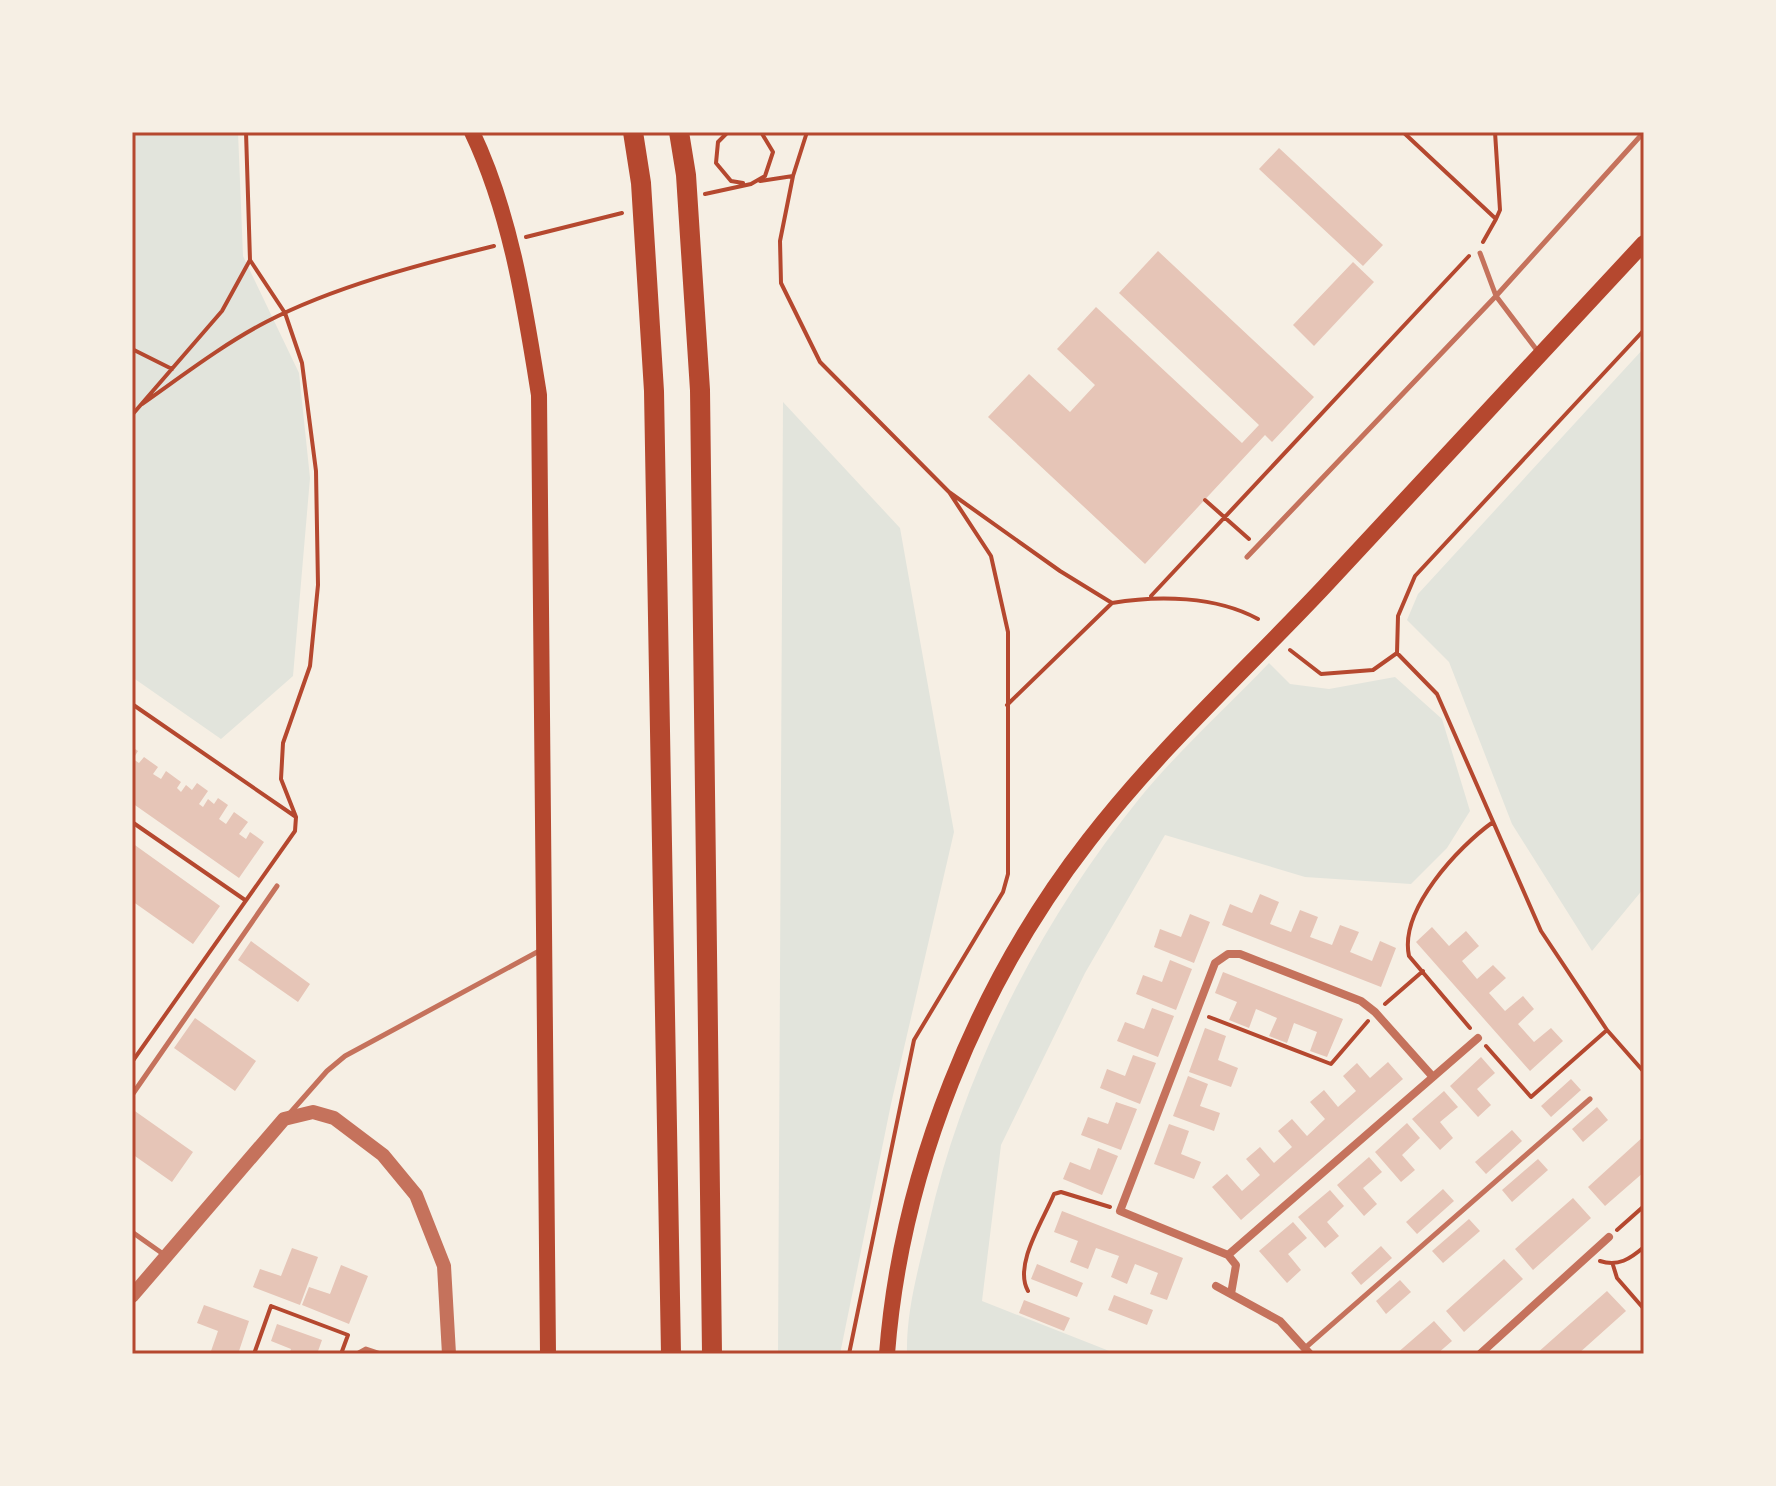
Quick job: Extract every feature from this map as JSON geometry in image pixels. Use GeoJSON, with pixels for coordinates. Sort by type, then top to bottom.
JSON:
{"type":"FeatureCollection","features":[{"type":"Feature","properties":{"kind":"highway"},"geometry":{"type":"LineString","coordinates":[[633,132],[641,183],[654,391],[671,1354]]}},
{"type":"Feature","properties":{"kind":"highway"},"geometry":{"type":"LineString","coordinates":[[679,132],[686,175],[700,390],[712,1354]]}},
{"type":"Feature","properties":{"kind":"main road"},"geometry":{"type":"LineString","coordinates":[[472,132],[503,217],[525,300],[539,395],[548,1354]]}},
{"type":"Feature","properties":{"kind":"main road"},"geometry":{"type":"LineString","coordinates":[[887,1354],[901,1253],[941,1114],[981,1018],[1049,897],[1088,841],[1167,747],[1321,590],[1644,243]]}},
{"type":"Feature","properties":{"kind":"street"},"geometry":{"type":"LineString","coordinates":[[1231,1294],[1236,1265],[1228,1255],[1120,1211],[1215,963],[1234,953],[1361,1001],[1375,1012],[1433,1077]]}},
{"type":"Feature","properties":{"kind":"street"},"geometry":{"type":"LineString","coordinates":[[1228,1255],[1478,1038]]}},
{"type":"Feature","properties":{"kind":"street"},"geometry":{"type":"LineString","coordinates":[[132,1296],[284,1119],[313,1112],[334,1118],[383,1155],[416,1195],[444,1266],[449,1354]]}},
{"type":"Feature","properties":{"kind":"street"},"geometry":{"type":"LineString","coordinates":[[1480,1354],[1609,1237]]}},
{"type":"Feature","properties":{"kind":"street"},"geometry":{"type":"LineString","coordinates":[[1216,1286],[1280,1321],[1307,1351]]}},
{"type":"Feature","properties":{"kind":"lane"},"geometry":{"type":"LineString","coordinates":[[1247,557],[1496,296],[1644,132]]}},
{"type":"Feature","properties":{"kind":"lane"},"geometry":{"type":"LineString","coordinates":[[1480,253],[1496,296],[1540,354]]}},
{"type":"Feature","properties":{"kind":"lane"},"geometry":{"type":"LineString","coordinates":[[132,1095],[277,886]]}},
{"type":"Feature","properties":{"kind":"lane"},"geometry":{"type":"LineString","coordinates":[[284,1119],[327,1071],[345,1056],[543,949]]}},
{"type":"Feature","properties":{"kind":"lane"},"geometry":{"type":"LineString","coordinates":[[1307,1351],[1590,1099]]}},
{"type":"Feature","properties":{"kind":"lane"},"geometry":{"type":"LineString","coordinates":[[132,1232],[167,1256]]}},
{"type":"Feature","properties":{"kind":"lane"},"geometry":{"type":"LineString","coordinates":[[357,1354],[366,1349],[381,1354]]}},
{"type":"Feature","properties":{"kind":"path"},"geometry":{"type":"LineString","coordinates":[[132,415],[222,311],[250,260],[246,132]]}},
{"type":"Feature","properties":{"kind":"path"},"geometry":{"type":"LineString","coordinates":[[728,132],[715,152],[720,172],[731,181],[793,176]]}},
{"type":"Feature","properties":{"kind":"path"},"geometry":{"type":"LineString","coordinates":[[695,196],[751,184],[765,176],[773,152],[761,132]]}},
{"type":"Feature","properties":{"kind":"path"},"geometry":{"type":"LineString","coordinates":[[1403,132],[1496,219]]}},
{"type":"Feature","properties":{"kind":"path"},"geometry":{"type":"LineString","coordinates":[[1151,596],[1477,248],[1500,210],[1495,132]]}},
{"type":"Feature","properties":{"kind":"path"},"geometry":{"type":"LineString","coordinates":[[806,133],[793,176],[780,241],[781,283],[820,362],[949,492],[1060,571],[1112,603]]}},
{"type":"Feature","properties":{"kind":"path"},"geometry":{"type":"LineString","coordinates":[[520,239],[624,213]]}},
{"type":"Feature","properties":{"kind":"path"},"geometry":{"type":"LineString","coordinates":[[142,404],[229,345],[285,313],[369,283],[505,243]]}},
{"type":"Feature","properties":{"kind":"path"},"geometry":{"type":"LineString","coordinates":[[132,1062],[295,831],[296,817],[281,779],[283,743],[310,666],[318,585],[316,471],[302,363],[285,313],[250,260]]}},
{"type":"Feature","properties":{"kind":"path"},"geometry":{"type":"LineString","coordinates":[[1644,330],[1415,576],[1398,616],[1397,653],[1437,694],[1541,931],[1607,1030],[1644,1072]]}},
{"type":"Feature","properties":{"kind":"path"},"geometry":{"type":"LineString","coordinates":[[132,349],[172,369]]}},
{"type":"Feature","properties":{"kind":"path"},"geometry":{"type":"LineString","coordinates":[[849,1354],[914,1040],[1003,892],[1008,874],[1008,632],[991,556],[949,492]]}},
{"type":"Feature","properties":{"kind":"path"},"geometry":{"type":"LineString","coordinates":[[1205,500],[1257,546]]}},
{"type":"Feature","properties":{"kind":"path"},"geometry":{"type":"LineString","coordinates":[[1006,706],[1112,603],[1151,596],[1239,609],[1258,619]]}},
{"type":"Feature","properties":{"kind":"path"},"geometry":{"type":"LineString","coordinates":[[1290,650],[1321,674],[1373,670],[1397,653]]}},
{"type":"Feature","properties":{"kind":"path"},"geometry":{"type":"LineString","coordinates":[[132,704],[296,817]]}},
{"type":"Feature","properties":{"kind":"path"},"geometry":{"type":"LineString","coordinates":[[132,822],[245,900]]}},
{"type":"Feature","properties":{"kind":"path"},"geometry":{"type":"LineString","coordinates":[[1493,822],[1456,856],[1422,899],[1408,930],[1406,944],[1409,956],[1531,1097],[1607,1030]]}},
{"type":"Feature","properties":{"kind":"path"},"geometry":{"type":"LineString","coordinates":[[1196,1012],[1331,1064],[1375,1012],[1423,971]]}},
{"type":"Feature","properties":{"kind":"path"},"geometry":{"type":"LineString","coordinates":[[1028,1291],[1023,1281],[1026,1263],[1054,1194],[1061,1192],[1120,1211]]}},
{"type":"Feature","properties":{"kind":"path"},"geometry":{"type":"LineString","coordinates":[[1609,1237],[1644,1206]]}},
{"type":"Feature","properties":{"kind":"path"},"geometry":{"type":"LineString","coordinates":[[1613,1265],[1632,1257],[1644,1247]]}},
{"type":"Feature","properties":{"kind":"path"},"geometry":{"type":"LineString","coordinates":[[1590,1254],[1613,1265],[1617,1278],[1644,1309]]}},
{"type":"Feature","properties":{"kind":"path"},"geometry":{"type":"LineString","coordinates":[[254,1354],[271,1306],[348,1335],[341,1354]]}},
{"type":"Feature","properties":{"kind":"shaded area"},"geometry":{"type":"Polygon","coordinates":[[[132,132],[238,132],[243,256],[299,373],[310,478],[293,676],[221,739],[132,677],[132,132]]]}},
{"type":"Feature","properties":{"kind":"shaded area"},"geometry":{"type":"Polygon","coordinates":[[[1644,348],[1644,888],[1592,951],[1512,824],[1449,662],[1407,620],[1418,594],[1644,348]]]}},
{"type":"Feature","properties":{"kind":"shaded area"},"geometry":{"type":"Polygon","coordinates":[[[783,402],[900,528],[954,832],[891,1104],[840,1354],[778,1354],[783,402]]]}},
{"type":"Feature","properties":{"kind":"shaded area"},"geometry":{"type":"Polygon","coordinates":[[[1269,663],[1290,684],[1329,689],[1395,677],[1442,719],[1470,811],[1447,848],[1411,884],[1305,877],[1165,835],[1085,973],[1001,1145],[982,1301],[1117,1354],[907,1354],[914,1288],[944,1166],[985,1054],[1010,1000],[1069,896],[1139,799],[1269,663]]]}},
{"type":"Feature","properties":{"kind":"building"},"geometry":{"type":"Polygon","coordinates":[[[1279,148],[1383,245],[1363,266],[1259,169],[1279,148]]]}},
{"type":"Feature","properties":{"kind":"building"},"geometry":{"type":"Polygon","coordinates":[[[1158,251],[1314,397],[1272,442],[1265,435],[1145,564],[988,417],[1029,374],[1070,412],[1095,385],[1057,349],[1096,307],[1242,443],[1259,425],[1119,293],[1158,251]]]}},
{"type":"Feature","properties":{"kind":"building"},"geometry":{"type":"Polygon","coordinates":[[[1353,262],[1374,282],[1314,346],[1293,325],[1353,262]]]}},
{"type":"Feature","properties":{"kind":"building"},"geometry":{"type":"Polygon","coordinates":[[[132,747],[138,751],[133,759],[139,763],[144,757],[158,767],[153,774],[161,779],[166,771],[181,782],[177,788],[181,792],[186,785],[192,790],[197,783],[208,791],[199,804],[203,807],[208,799],[214,804],[218,798],[228,805],[219,819],[226,824],[234,812],[248,822],[239,834],[246,839],[250,832],[264,842],[239,878],[132,803],[132,747]]]}},
{"type":"Feature","properties":{"kind":"building"},"geometry":{"type":"Polygon","coordinates":[[[132,843],[220,906],[193,944],[132,901],[132,843]]]}},
{"type":"Feature","properties":{"kind":"building"},"geometry":{"type":"Polygon","coordinates":[[[1260,894],[1279,902],[1270,924],[1291,932],[1300,910],[1318,917],[1310,937],[1332,945],[1340,925],[1359,932],[1350,952],[1372,961],[1380,941],[1396,948],[1381,987],[1222,925],[1230,904],[1252,913],[1260,894]]]}},
{"type":"Feature","properties":{"kind":"building"},"geometry":{"type":"Polygon","coordinates":[[[1190,914],[1210,922],[1194,963],[1154,947],[1160,929],[1181,937],[1190,914]]]}},
{"type":"Feature","properties":{"kind":"building"},"geometry":{"type":"Polygon","coordinates":[[[1432,927],[1449,946],[1466,931],[1479,946],[1462,961],[1477,979],[1493,965],[1506,978],[1489,993],[1505,1011],[1523,996],[1534,1009],[1518,1024],[1534,1042],[1551,1028],[1563,1041],[1530,1071],[1416,942],[1432,927]]]}},
{"type":"Feature","properties":{"kind":"building"},"geometry":{"type":"Polygon","coordinates":[[[251,941],[310,984],[298,1002],[238,960],[251,941]]]}},
{"type":"Feature","properties":{"kind":"building"},"geometry":{"type":"Polygon","coordinates":[[[1170,960],[1192,969],[1176,1010],[1136,994],[1143,975],[1162,982],[1170,960]]]}},
{"type":"Feature","properties":{"kind":"building"},"geometry":{"type":"Polygon","coordinates":[[[1223,972],[1343,1019],[1327,1057],[1310,1051],[1317,1032],[1294,1023],[1287,1043],[1269,1036],[1277,1018],[1256,1009],[1249,1028],[1229,1020],[1237,1002],[1215,993],[1223,972]]]}},
{"type":"Feature","properties":{"kind":"building"},"geometry":{"type":"Polygon","coordinates":[[[1152,1008],[1174,1016],[1158,1057],[1117,1041],[1125,1022],[1144,1029],[1152,1008]]]}},
{"type":"Feature","properties":{"kind":"building"},"geometry":{"type":"Polygon","coordinates":[[[195,1018],[256,1061],[235,1091],[174,1048],[195,1018]]]}},
{"type":"Feature","properties":{"kind":"building"},"geometry":{"type":"Polygon","coordinates":[[[1205,1028],[1226,1036],[1218,1060],[1238,1068],[1231,1087],[1189,1072],[1205,1028]]]}},
{"type":"Feature","properties":{"kind":"building"},"geometry":{"type":"Polygon","coordinates":[[[1133,1055],[1156,1063],[1140,1104],[1100,1088],[1107,1069],[1125,1076],[1133,1055]]]}},
{"type":"Feature","properties":{"kind":"building"},"geometry":{"type":"Polygon","coordinates":[[[1481,1057],[1495,1073],[1477,1089],[1491,1105],[1478,1117],[1450,1086],[1481,1057]]]}},
{"type":"Feature","properties":{"kind":"building"},"geometry":{"type":"Polygon","coordinates":[[[1388,1062],[1403,1079],[1241,1220],[1212,1187],[1227,1174],[1242,1191],[1260,1175],[1246,1159],[1260,1147],[1274,1163],[1292,1147],[1278,1131],[1292,1119],[1307,1136],[1325,1119],[1310,1102],[1324,1090],[1338,1107],[1356,1091],[1343,1076],[1357,1063],[1370,1078],[1388,1062]]]}},
{"type":"Feature","properties":{"kind":"building"},"geometry":{"type":"Polygon","coordinates":[[[1188,1076],[1208,1084],[1200,1106],[1220,1113],[1214,1131],[1173,1116],[1188,1076]]]}},
{"type":"Feature","properties":{"kind":"building"},"geometry":{"type":"Polygon","coordinates":[[[1571,1079],[1581,1090],[1551,1117],[1541,1106],[1571,1079]]]}},
{"type":"Feature","properties":{"kind":"building"},"geometry":{"type":"Polygon","coordinates":[[[1444,1091],[1458,1107],[1440,1122],[1453,1138],[1440,1150],[1412,1119],[1444,1091]]]}},
{"type":"Feature","properties":{"kind":"building"},"geometry":{"type":"Polygon","coordinates":[[[1116,1102],[1137,1109],[1121,1150],[1081,1135],[1088,1117],[1108,1124],[1116,1102]]]}},
{"type":"Feature","properties":{"kind":"building"},"geometry":{"type":"Polygon","coordinates":[[[1597,1107],[1608,1120],[1583,1142],[1572,1129],[1597,1107]]]}},
{"type":"Feature","properties":{"kind":"building"},"geometry":{"type":"Polygon","coordinates":[[[132,1109],[193,1152],[172,1182],[132,1154],[132,1109]]]}},
{"type":"Feature","properties":{"kind":"building"},"geometry":{"type":"Polygon","coordinates":[[[1407,1123],[1420,1138],[1402,1155],[1415,1170],[1401,1182],[1375,1152],[1407,1123]]]}},
{"type":"Feature","properties":{"kind":"building"},"geometry":{"type":"Polygon","coordinates":[[[1169,1124],[1189,1131],[1181,1154],[1201,1162],[1194,1179],[1154,1164],[1169,1124]]]}},
{"type":"Feature","properties":{"kind":"building"},"geometry":{"type":"Polygon","coordinates":[[[1512,1130],[1522,1141],[1486,1174],[1475,1162],[1512,1130]]]}},
{"type":"Feature","properties":{"kind":"building"},"geometry":{"type":"Polygon","coordinates":[[[1644,1136],[1644,1172],[1605,1206],[1588,1187],[1644,1136]]]}},
{"type":"Feature","properties":{"kind":"building"},"geometry":{"type":"Polygon","coordinates":[[[1098,1148],[1118,1156],[1102,1195],[1063,1179],[1070,1162],[1090,1170],[1098,1148]]]}},
{"type":"Feature","properties":{"kind":"building"},"geometry":{"type":"Polygon","coordinates":[[[1369,1157],[1382,1172],[1363,1188],[1377,1204],[1364,1216],[1337,1185],[1369,1157]]]}},
{"type":"Feature","properties":{"kind":"building"},"geometry":{"type":"Polygon","coordinates":[[[1538,1159],[1548,1170],[1512,1202],[1502,1190],[1538,1159]]]}},
{"type":"Feature","properties":{"kind":"building"},"geometry":{"type":"Polygon","coordinates":[[[1443,1189],[1454,1201],[1417,1234],[1406,1222],[1443,1189]]]}},
{"type":"Feature","properties":{"kind":"building"},"geometry":{"type":"Polygon","coordinates":[[[1330,1190],[1344,1206],[1327,1222],[1339,1236],[1325,1248],[1298,1217],[1330,1190]]]}},
{"type":"Feature","properties":{"kind":"building"},"geometry":{"type":"Polygon","coordinates":[[[1573,1198],[1591,1218],[1533,1270],[1515,1249],[1573,1198]]]}},
{"type":"Feature","properties":{"kind":"building"},"geometry":{"type":"Polygon","coordinates":[[[1062,1211],[1183,1258],[1167,1300],[1150,1294],[1158,1273],[1135,1264],[1127,1284],[1111,1277],[1119,1256],[1096,1248],[1088,1269],[1070,1262],[1078,1241],[1054,1232],[1062,1211]]]}},
{"type":"Feature","properties":{"kind":"building"},"geometry":{"type":"Polygon","coordinates":[[[1469,1219],[1480,1231],[1443,1263],[1432,1251],[1469,1219]]]}},
{"type":"Feature","properties":{"kind":"building"},"geometry":{"type":"Polygon","coordinates":[[[1293,1222],[1307,1238],[1288,1254],[1301,1270],[1287,1283],[1259,1251],[1293,1222]]]}},
{"type":"Feature","properties":{"kind":"building"},"geometry":{"type":"Polygon","coordinates":[[[1381,1246],[1392,1258],[1361,1285],[1351,1273],[1381,1246]]]}},
{"type":"Feature","properties":{"kind":"building"},"geometry":{"type":"Polygon","coordinates":[[[292,1248],[318,1257],[300,1305],[253,1287],[260,1269],[281,1276],[292,1248]]]}},
{"type":"Feature","properties":{"kind":"building"},"geometry":{"type":"Polygon","coordinates":[[[1504,1259],[1523,1279],[1464,1332],[1446,1311],[1504,1259]]]}},
{"type":"Feature","properties":{"kind":"building"},"geometry":{"type":"Polygon","coordinates":[[[1037,1264],[1083,1283],[1077,1297],[1031,1279],[1037,1264]]]}},
{"type":"Feature","properties":{"kind":"building"},"geometry":{"type":"Polygon","coordinates":[[[341,1265],[368,1276],[349,1324],[302,1305],[309,1287],[330,1294],[341,1265]]]}},
{"type":"Feature","properties":{"kind":"building"},"geometry":{"type":"Polygon","coordinates":[[[1400,1280],[1411,1292],[1386,1314],[1376,1301],[1400,1280]]]}},
{"type":"Feature","properties":{"kind":"building"},"geometry":{"type":"Polygon","coordinates":[[[1607,1291],[1626,1311],[1578,1354],[1536,1354],[1607,1291]]]}},
{"type":"Feature","properties":{"kind":"building"},"geometry":{"type":"Polygon","coordinates":[[[1114,1295],[1153,1310],[1147,1325],[1108,1310],[1114,1295]]]}},
{"type":"Feature","properties":{"kind":"building"},"geometry":{"type":"Polygon","coordinates":[[[1024,1300],[1070,1318],[1064,1331],[1019,1313],[1024,1300]]]}},
{"type":"Feature","properties":{"kind":"building"},"geometry":{"type":"Polygon","coordinates":[[[204,1305],[249,1321],[238,1354],[210,1354],[218,1331],[197,1323],[204,1305]]]}},
{"type":"Feature","properties":{"kind":"building"},"geometry":{"type":"Polygon","coordinates":[[[1434,1321],[1452,1341],[1437,1354],[1396,1354],[1434,1321]]]}},
{"type":"Feature","properties":{"kind":"building"},"geometry":{"type":"Polygon","coordinates":[[[277,1324],[322,1340],[317,1354],[289,1354],[291,1349],[271,1341],[277,1324]]]}}]}
